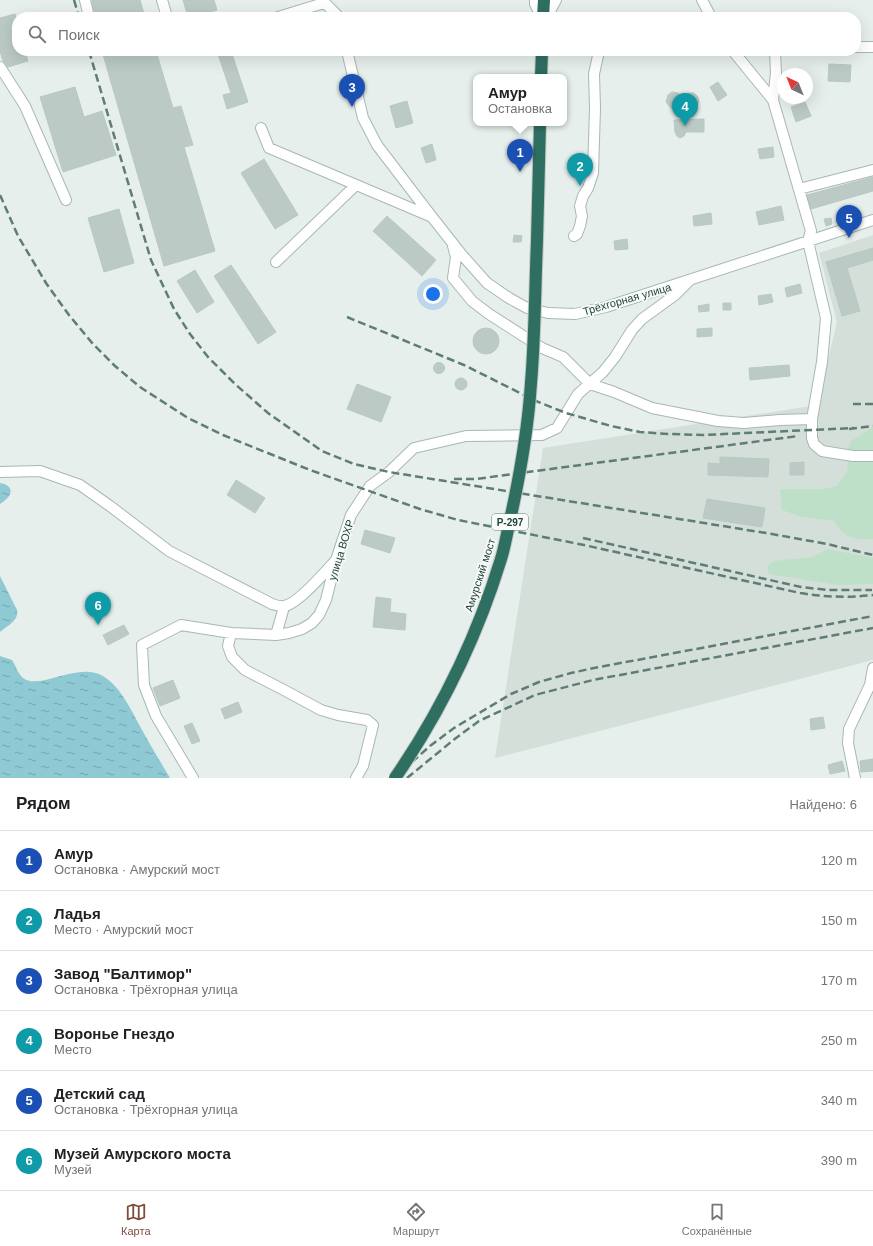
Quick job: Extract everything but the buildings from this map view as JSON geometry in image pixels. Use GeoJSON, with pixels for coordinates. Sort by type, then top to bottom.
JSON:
{"type":"FeatureCollection","features":[{"type":"Feature","properties":{"kind":"highway"},"geometry":{"type":"LineString","coordinates":[[543,12],[544,0]]}},
{"type":"Feature","properties":{"kind":"highway"},"geometry":{"type":"LineString","coordinates":[[541,74],[542,56]]}},
{"type":"Feature","properties":{"kind":"highway","name":"Амурский мост"},"geometry":{"type":"LineString","coordinates":[[395,778],[413,752],[442,701],[467,652],[502,557],[515,500],[531,383],[540,126]]}},
{"type":"Feature","properties":{"kind":"street"},"geometry":{"type":"LineString","coordinates":[[85,0],[88,12]]}},
{"type":"Feature","properties":{"kind":"street"},"geometry":{"type":"LineString","coordinates":[[162,0],[166,12]]}},
{"type":"Feature","properties":{"kind":"street"},"geometry":{"type":"LineString","coordinates":[[535,0],[535,4],[539,12]]}},
{"type":"Feature","properties":{"kind":"street"},"geometry":{"type":"LineString","coordinates":[[550,12],[556,0]]}},
{"type":"Feature","properties":{"kind":"street"},"geometry":{"type":"LineString","coordinates":[[702,0],[708,12]]}},
{"type":"Feature","properties":{"kind":"street"},"geometry":{"type":"LineString","coordinates":[[293,12],[323,2],[334,12]]}},
{"type":"Feature","properties":{"kind":"street"},"geometry":{"type":"LineString","coordinates":[[861,47],[873,47]]}},
{"type":"Feature","properties":{"kind":"street","name":"Трёхгорная улица"},"geometry":{"type":"LineString","coordinates":[[348,56],[363,118],[377,144],[452,243],[488,282],[503,294],[527,308],[548,313],[575,314],[606,307],[873,220]]}},
{"type":"Feature","properties":{"kind":"street"},"geometry":{"type":"LineString","coordinates":[[574,236],[577,234],[580,226],[582,216],[580,206],[583,196],[588,188],[593,173],[595,108],[594,74],[598,56]]}},
{"type":"Feature","properties":{"kind":"street"},"geometry":{"type":"LineString","coordinates":[[737,56],[773,100]]}},
{"type":"Feature","properties":{"kind":"street"},"geometry":{"type":"LineString","coordinates":[[775,56],[776,73],[773,100],[811,231],[808,241],[826,318],[822,362],[812,420],[814,444],[822,451],[853,456],[873,456]]}},
{"type":"Feature","properties":{"kind":"street"},"geometry":{"type":"LineString","coordinates":[[0,67],[25,106],[66,200]]}},
{"type":"Feature","properties":{"kind":"street"},"geometry":{"type":"LineString","coordinates":[[261,128],[269,148],[432,218]]}},
{"type":"Feature","properties":{"kind":"street"},"geometry":{"type":"LineString","coordinates":[[799,189],[873,170]]}},
{"type":"Feature","properties":{"kind":"street"},"geometry":{"type":"LineString","coordinates":[[276,262],[356,185]]}},
{"type":"Feature","properties":{"kind":"street"},"geometry":{"type":"LineString","coordinates":[[452,243],[456,258],[453,278],[472,301],[489,314],[542,348],[563,357],[590,384],[614,392],[652,408],[718,421],[744,423],[780,420],[812,420]]}},
{"type":"Feature","properties":{"kind":"street","name":"улица ВОХР"},"geometry":{"type":"LineString","coordinates":[[192,778],[156,716],[144,685],[142,645],[181,626],[231,633],[276,635],[302,629],[312,623],[319,615],[326,600],[336,560],[351,515],[370,486],[389,472],[414,448],[466,436],[542,435],[550,432],[561,423],[578,394],[603,372],[615,357],[632,330],[642,319],[675,295],[689,281]]}},
{"type":"Feature","properties":{"kind":"street"},"geometry":{"type":"LineString","coordinates":[[0,472],[40,471],[80,485],[169,551],[272,604],[284,607],[293,603],[336,560]]}},
{"type":"Feature","properties":{"kind":"street"},"geometry":{"type":"LineString","coordinates":[[276,635],[284,607]]}},
{"type":"Feature","properties":{"kind":"street"},"geometry":{"type":"LineString","coordinates":[[231,633],[228,646],[232,657],[245,670],[282,688],[321,710],[338,715],[367,720],[372,725],[363,766],[356,778]]}},
{"type":"Feature","properties":{"kind":"street"},"geometry":{"type":"LineString","coordinates":[[855,778],[848,743],[849,729],[870,686],[873,668]]}},
{"type":"Feature","properties":{"kind":"shaded area"},"geometry":{"type":"Polygon","coordinates":[[[873,235],[873,660],[495,758],[543,448],[817,405],[837,322],[819,253],[873,235]]]}},
{"type":"Feature","properties":{"kind":"green space"},"geometry":{"type":"Polygon","coordinates":[[[873,427],[873,539],[850,537],[838,527],[834,521],[802,517],[782,510],[780,489],[823,489],[836,486],[847,472],[848,462],[846,454],[851,441],[873,427]]]}},
{"type":"Feature","properties":{"kind":"green space"},"geometry":{"type":"Polygon","coordinates":[[[828,549],[873,558],[873,584],[837,585],[769,574],[767,567],[774,561],[812,557],[828,549]]]}},
{"type":"Feature","properties":{"kind":"water"},"geometry":{"type":"Polygon","coordinates":[[[0,483],[9,487],[10,492],[7,499],[0,504],[0,483]]]}},
{"type":"Feature","properties":{"kind":"water"},"geometry":{"type":"Polygon","coordinates":[[[0,576],[17,610],[17,614],[15,620],[0,632],[0,576]]]}},
{"type":"Feature","properties":{"kind":"water"},"geometry":{"type":"Polygon","coordinates":[[[0,656],[12,660],[21,676],[30,681],[39,681],[71,673],[82,672],[93,672],[103,676],[115,686],[125,699],[170,778],[0,778],[0,656]]]}},
{"type":"Feature","properties":{"kind":"railway"},"geometry":{"type":"LineString","coordinates":[[74,0],[78,12]]}},
{"type":"Feature","properties":{"kind":"railway"},"geometry":{"type":"LineString","coordinates":[[90,56],[151,260],[174,309],[190,334],[208,357],[235,384],[268,413],[322,451],[354,464],[389,472],[772,534],[827,544],[873,555]]}},
{"type":"Feature","properties":{"kind":"railway"},"geometry":{"type":"LineString","coordinates":[[0,195],[18,236],[46,283],[69,315],[93,344],[115,366],[140,387],[188,418],[223,435],[310,470],[420,509],[458,520],[584,545],[800,593],[836,597],[873,595]]}},
{"type":"Feature","properties":{"kind":"railway"},"geometry":{"type":"LineString","coordinates":[[347,317],[464,365],[536,401],[566,413],[611,426],[640,432],[703,435],[854,428]]}},
{"type":"Feature","properties":{"kind":"railway"},"geometry":{"type":"LineString","coordinates":[[853,404],[873,404]]}},
{"type":"Feature","properties":{"kind":"railway"},"geometry":{"type":"LineString","coordinates":[[849,429],[873,426]]}},
{"type":"Feature","properties":{"kind":"railway"},"geometry":{"type":"LineString","coordinates":[[454,479],[476,479],[798,436]]}},
{"type":"Feature","properties":{"kind":"railway"},"geometry":{"type":"LineString","coordinates":[[583,538],[801,587],[828,590],[872,590]]}},
{"type":"Feature","properties":{"kind":"railway"},"geometry":{"type":"LineString","coordinates":[[394,778],[430,746],[454,728],[511,694],[539,682],[594,668],[873,616]]}},
{"type":"Feature","properties":{"kind":"railway"},"geometry":{"type":"LineString","coordinates":[[407,778],[479,721],[535,695],[593,680],[873,628]]}},
{"type":"Feature","properties":{"kind":"place","name":"Завод \"Балтимор\""},"geometry":{"type":"Point","coordinates":[352,107]}},
{"type":"Feature","properties":{"kind":"place","name":"Воронье Гнездо"},"geometry":{"type":"Point","coordinates":[685,126]}},
{"type":"Feature","properties":{"kind":"place","name":"Амур"},"geometry":{"type":"Point","coordinates":[520,172]}},
{"type":"Feature","properties":{"kind":"place","name":"Ладья"},"geometry":{"type":"Point","coordinates":[580,186]}},
{"type":"Feature","properties":{"kind":"place","name":"Детский сад"},"geometry":{"type":"Point","coordinates":[849,238]}},
{"type":"Feature","properties":{"kind":"place","name":"Музей Амурского моста"},"geometry":{"type":"Point","coordinates":[98,625]}}]}
